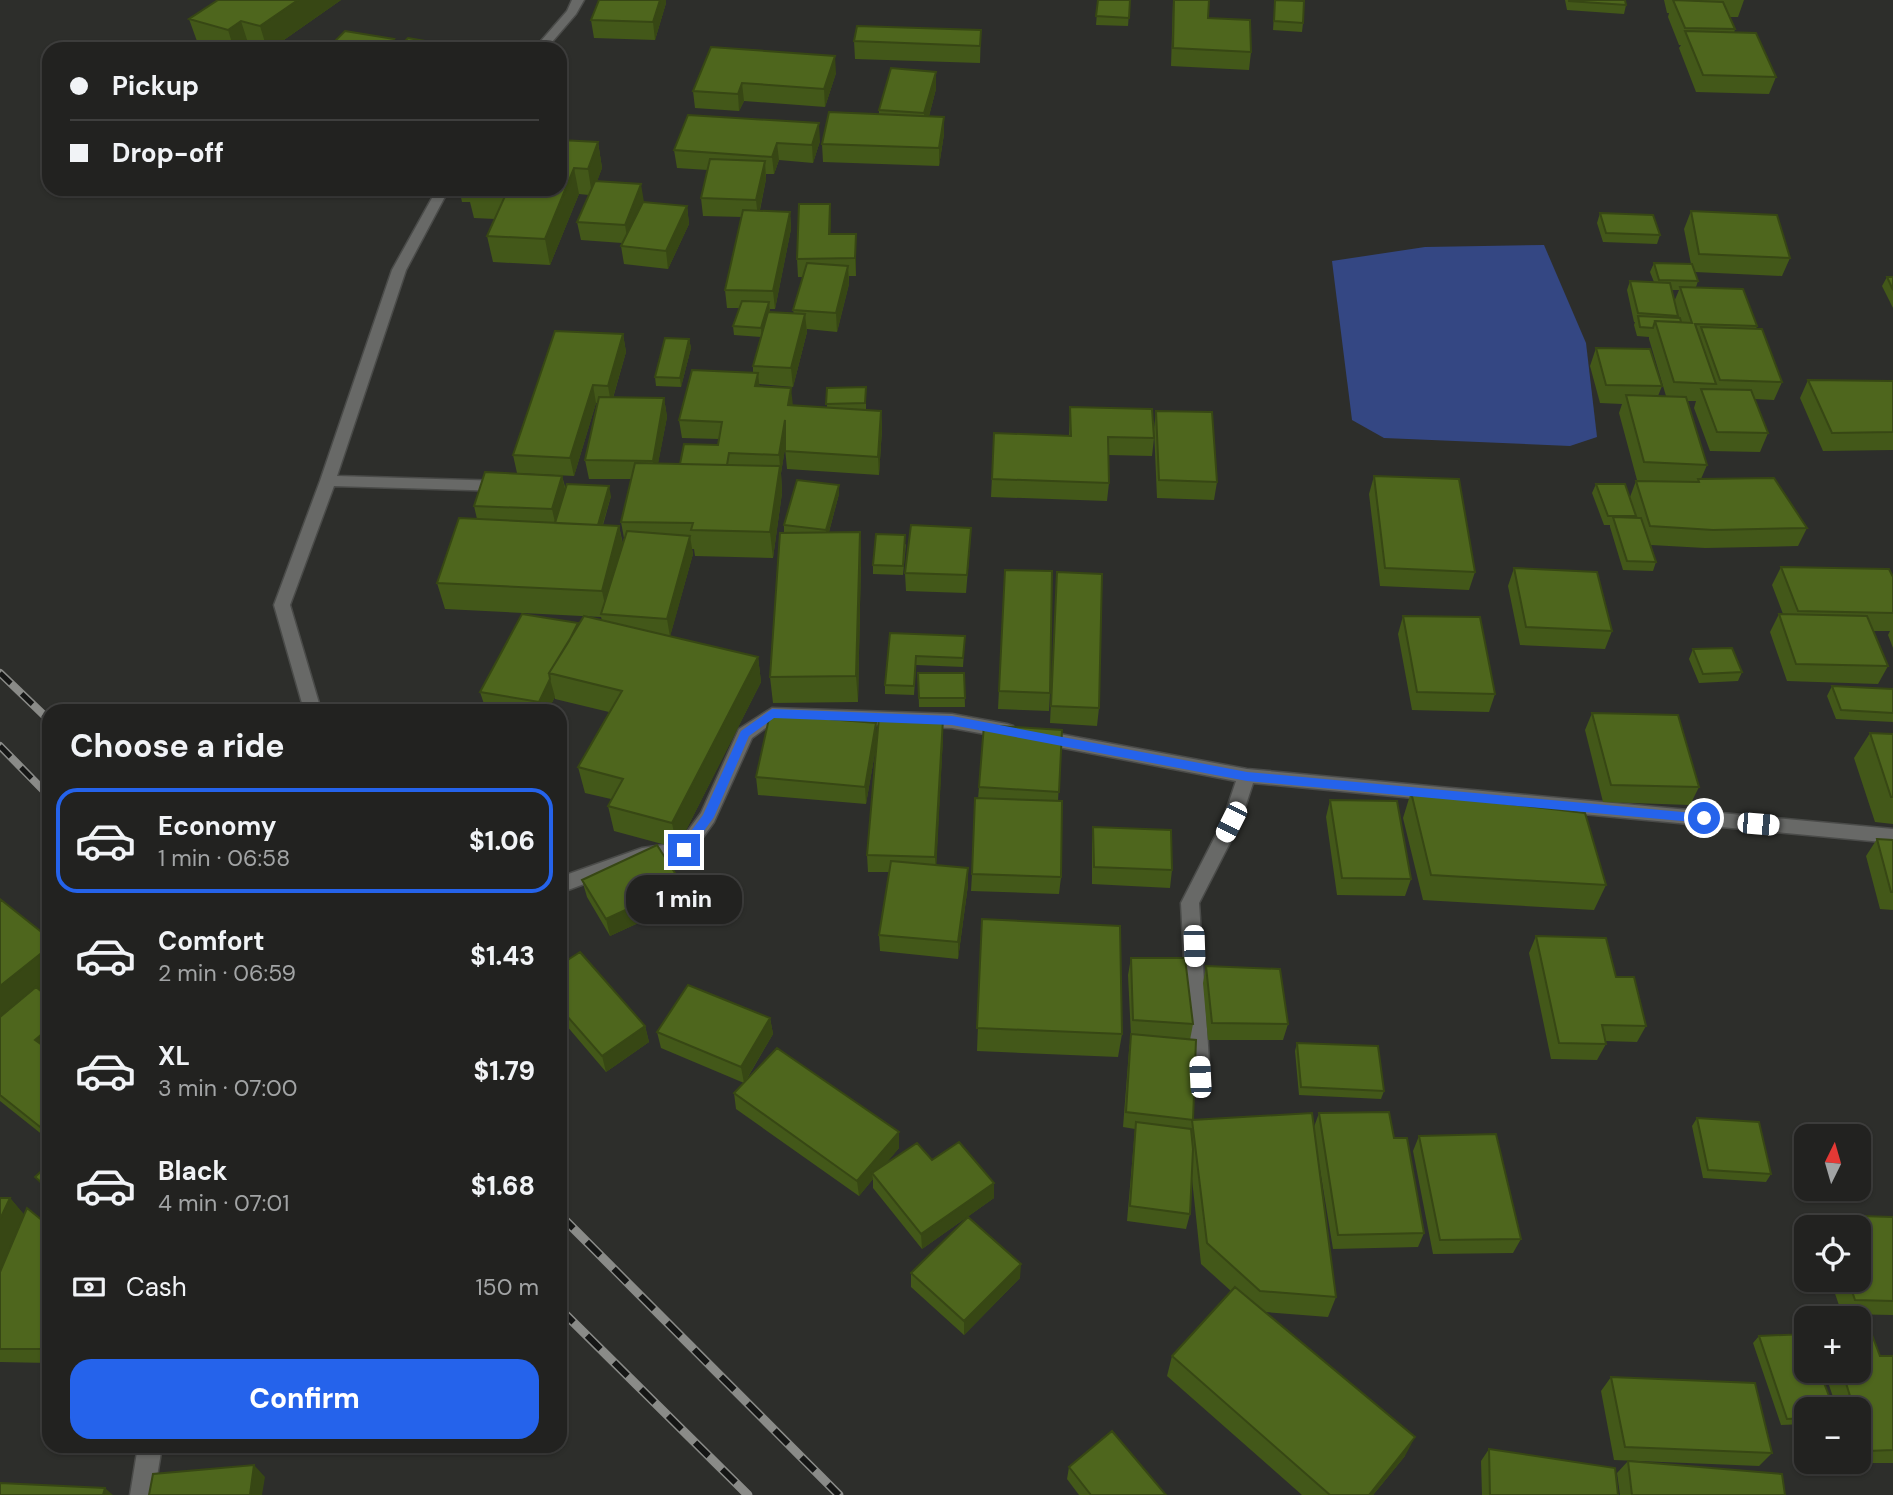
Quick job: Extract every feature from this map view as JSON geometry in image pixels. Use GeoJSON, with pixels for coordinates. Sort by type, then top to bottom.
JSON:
{"type":"FeatureCollection","features":[{"type":"Feature","properties":{"kind":"street"},"geometry":{"type":"LineString","coordinates":[[546,42],[572,12],[578,0]]}},
{"type":"Feature","properties":{"kind":"street"},"geometry":{"type":"LineString","coordinates":[[310,704],[282,605],[328,481],[399,270],[439,196]]}},
{"type":"Feature","properties":{"kind":"street"},"geometry":{"type":"LineString","coordinates":[[328,481],[520,486]]}},
{"type":"Feature","properties":{"kind":"street"},"geometry":{"type":"LineString","coordinates":[[567,882],[642,855],[684,850],[708,817],[745,734],[772,714],[952,721],[1247,776],[1893,836]]}},
{"type":"Feature","properties":{"kind":"street"},"geometry":{"type":"LineString","coordinates":[[1200,1077],[1190,903],[1231,822],[1247,776]]}},
{"type":"Feature","properties":{"kind":"street"},"geometry":{"type":"LineString","coordinates":[[142,1495],[149,1453]]}},
{"type":"Feature","properties":{"kind":"water"},"geometry":{"type":"Polygon","coordinates":[[[1544,245],[1586,343],[1597,437],[1570,446],[1384,438],[1352,420],[1332,261],[1425,247],[1544,245]]]}},
{"type":"Feature","properties":{"kind":"building"},"geometry":{"type":"Polygon","coordinates":[[[218,0],[298,0],[260,26],[241,21],[228,30],[189,19],[218,0]]]}},
{"type":"Feature","properties":{"kind":"building"},"geometry":{"type":"Polygon","coordinates":[[[599,0],[660,0],[653,22],[591,20],[599,0]]]}},
{"type":"Feature","properties":{"kind":"building"},"geometry":{"type":"Polygon","coordinates":[[[1098,0],[1130,0],[1129,18],[1096,16],[1098,0]]]}},
{"type":"Feature","properties":{"kind":"building"},"geometry":{"type":"Polygon","coordinates":[[[1174,0],[1209,0],[1208,18],[1250,20],[1251,52],[1173,48],[1174,0]]]}},
{"type":"Feature","properties":{"kind":"building"},"geometry":{"type":"Polygon","coordinates":[[[1275,0],[1304,1],[1303,23],[1274,21],[1275,0]]]}},
{"type":"Feature","properties":{"kind":"building"},"geometry":{"type":"Polygon","coordinates":[[[1625,0],[1626,5],[1569,1],[1625,0]]]}},
{"type":"Feature","properties":{"kind":"building"},"geometry":{"type":"Polygon","coordinates":[[[1673,0],[1723,2],[1735,29],[1685,28],[1673,0]]]}},
{"type":"Feature","properties":{"kind":"building"},"geometry":{"type":"Polygon","coordinates":[[[857,26],[981,30],[980,46],[854,41],[857,26]]]}},
{"type":"Feature","properties":{"kind":"building"},"geometry":{"type":"Polygon","coordinates":[[[345,31],[394,39],[391,42],[334,42],[345,31]]]}},
{"type":"Feature","properties":{"kind":"building"},"geometry":{"type":"Polygon","coordinates":[[[1685,31],[1756,33],[1776,77],[1703,75],[1685,31]]]}},
{"type":"Feature","properties":{"kind":"building"},"geometry":{"type":"Polygon","coordinates":[[[408,38],[431,42],[404,42],[408,38]]]}},
{"type":"Feature","properties":{"kind":"building"},"geometry":{"type":"Polygon","coordinates":[[[711,47],[835,56],[824,89],[742,83],[738,94],[693,91],[711,47]]]}},
{"type":"Feature","properties":{"kind":"building"},"geometry":{"type":"Polygon","coordinates":[[[891,68],[936,72],[924,113],[879,110],[891,68]]]}},
{"type":"Feature","properties":{"kind":"building"},"geometry":{"type":"Polygon","coordinates":[[[829,112],[944,117],[939,148],[822,144],[829,112]]]}},
{"type":"Feature","properties":{"kind":"building"},"geometry":{"type":"Polygon","coordinates":[[[688,115],[819,123],[812,145],[777,143],[772,157],[674,150],[688,115]]]}},
{"type":"Feature","properties":{"kind":"building"},"geometry":{"type":"Polygon","coordinates":[[[567,140],[598,142],[588,169],[574,168],[567,185],[567,140]]]}},
{"type":"Feature","properties":{"kind":"building"},"geometry":{"type":"Polygon","coordinates":[[[710,159],[765,161],[756,200],[701,198],[710,159]]]}},
{"type":"Feature","properties":{"kind":"building"},"geometry":{"type":"Polygon","coordinates":[[[595,181],[641,184],[625,225],[577,222],[595,181]]]}},
{"type":"Feature","properties":{"kind":"building"},"geometry":{"type":"Polygon","coordinates":[[[505,196],[563,196],[545,239],[487,236],[505,196]]]}},
{"type":"Feature","properties":{"kind":"building"},"geometry":{"type":"Polygon","coordinates":[[[643,202],[687,206],[666,251],[621,246],[643,202]]]}},
{"type":"Feature","properties":{"kind":"building"},"geometry":{"type":"Polygon","coordinates":[[[799,204],[830,204],[829,234],[856,234],[855,258],[797,259],[799,204]]]}},
{"type":"Feature","properties":{"kind":"building"},"geometry":{"type":"Polygon","coordinates":[[[743,210],[790,212],[773,291],[725,290],[743,210]]]}},
{"type":"Feature","properties":{"kind":"building"},"geometry":{"type":"Polygon","coordinates":[[[1691,211],[1777,215],[1790,258],[1699,254],[1691,211]]]}},
{"type":"Feature","properties":{"kind":"building"},"geometry":{"type":"Polygon","coordinates":[[[1600,213],[1653,215],[1660,235],[1606,233],[1600,213]]]}},
{"type":"Feature","properties":{"kind":"building"},"geometry":{"type":"Polygon","coordinates":[[[807,263],[848,266],[836,313],[793,310],[807,263]]]}},
{"type":"Feature","properties":{"kind":"building"},"geometry":{"type":"Polygon","coordinates":[[[1654,263],[1692,264],[1698,281],[1659,280],[1654,263]]]}},
{"type":"Feature","properties":{"kind":"building"},"geometry":{"type":"Polygon","coordinates":[[[1887,277],[1893,277],[1893,290],[1887,277]]]}},
{"type":"Feature","properties":{"kind":"building"},"geometry":{"type":"Polygon","coordinates":[[[1630,281],[1670,283],[1678,316],[1638,313],[1630,281]]]}},
{"type":"Feature","properties":{"kind":"building"},"geometry":{"type":"Polygon","coordinates":[[[1680,287],[1743,289],[1757,326],[1695,324],[1716,384],[1674,382],[1655,321],[1692,323],[1680,287]]]}},
{"type":"Feature","properties":{"kind":"building"},"geometry":{"type":"Polygon","coordinates":[[[742,301],[769,302],[761,328],[733,326],[742,301]]]}},
{"type":"Feature","properties":{"kind":"building"},"geometry":{"type":"Polygon","coordinates":[[[768,312],[805,314],[791,368],[753,366],[768,312]]]}},
{"type":"Feature","properties":{"kind":"building"},"geometry":{"type":"Polygon","coordinates":[[[1638,316],[1680,318],[1681,322],[1655,321],[1653,328],[1640,327],[1638,316]]]}},
{"type":"Feature","properties":{"kind":"building"},"geometry":{"type":"Polygon","coordinates":[[[1701,327],[1762,329],[1782,382],[1720,380],[1701,327]]]}},
{"type":"Feature","properties":{"kind":"building"},"geometry":{"type":"Polygon","coordinates":[[[555,331],[623,334],[608,386],[593,385],[570,458],[513,455],[555,331]]]}},
{"type":"Feature","properties":{"kind":"building"},"geometry":{"type":"Polygon","coordinates":[[[665,338],[689,339],[680,378],[655,377],[665,338]]]}},
{"type":"Feature","properties":{"kind":"building"},"geometry":{"type":"Polygon","coordinates":[[[1596,348],[1650,349],[1662,386],[1606,385],[1596,348]]]}},
{"type":"Feature","properties":{"kind":"building"},"geometry":{"type":"Polygon","coordinates":[[[692,370],[758,373],[755,386],[791,388],[788,405],[881,411],[878,457],[785,451],[785,420],[779,455],[729,453],[727,465],[680,464],[684,444],[718,445],[722,422],[679,420],[692,370]]]}},
{"type":"Feature","properties":{"kind":"building"},"geometry":{"type":"Polygon","coordinates":[[[1808,380],[1893,381],[1893,432],[1832,433],[1808,380]]]}},
{"type":"Feature","properties":{"kind":"building"},"geometry":{"type":"Polygon","coordinates":[[[866,387],[865,403],[826,404],[827,388],[866,387]]]}},
{"type":"Feature","properties":{"kind":"building"},"geometry":{"type":"Polygon","coordinates":[[[1701,389],[1751,390],[1768,433],[1717,432],[1701,389]]]}},
{"type":"Feature","properties":{"kind":"building"},"geometry":{"type":"Polygon","coordinates":[[[1626,395],[1686,397],[1707,465],[1644,462],[1626,395]]]}},
{"type":"Feature","properties":{"kind":"building"},"geometry":{"type":"Polygon","coordinates":[[[599,397],[664,398],[653,461],[585,460],[599,397]]]}},
{"type":"Feature","properties":{"kind":"building"},"geometry":{"type":"Polygon","coordinates":[[[1070,407],[1152,409],[1154,438],[1108,437],[1109,483],[992,479],[994,433],[1071,436],[1070,407]]]}},
{"type":"Feature","properties":{"kind":"building"},"geometry":{"type":"Polygon","coordinates":[[[1156,411],[1212,412],[1217,482],[1159,480],[1156,411]]]}},
{"type":"Feature","properties":{"kind":"building"},"geometry":{"type":"Polygon","coordinates":[[[635,463],[780,466],[770,532],[691,530],[693,523],[621,522],[635,463]]]}},
{"type":"Feature","properties":{"kind":"building"},"geometry":{"type":"Polygon","coordinates":[[[485,472],[562,476],[552,509],[474,506],[485,472]]]}},
{"type":"Feature","properties":{"kind":"building"},"geometry":{"type":"Polygon","coordinates":[[[1374,476],[1459,479],[1475,572],[1385,568],[1374,476]]]}},
{"type":"Feature","properties":{"kind":"building"},"geometry":{"type":"Polygon","coordinates":[[[1774,478],[1807,528],[1713,530],[1650,526],[1636,481],[1699,482],[1698,479],[1774,478]]]}},
{"type":"Feature","properties":{"kind":"building"},"geometry":{"type":"Polygon","coordinates":[[[797,480],[839,485],[826,530],[784,525],[797,480]]]}},
{"type":"Feature","properties":{"kind":"building"},"geometry":{"type":"Polygon","coordinates":[[[567,484],[609,486],[598,525],[555,523],[567,484]]]}},
{"type":"Feature","properties":{"kind":"building"},"geometry":{"type":"Polygon","coordinates":[[[1596,484],[1625,484],[1636,516],[1608,516],[1596,484]]]}},
{"type":"Feature","properties":{"kind":"building"},"geometry":{"type":"Polygon","coordinates":[[[1613,517],[1641,518],[1656,562],[1627,561],[1613,517]]]}},
{"type":"Feature","properties":{"kind":"building"},"geometry":{"type":"Polygon","coordinates":[[[459,518],[619,526],[602,591],[437,583],[459,518]]]}},
{"type":"Feature","properties":{"kind":"building"},"geometry":{"type":"Polygon","coordinates":[[[911,525],[971,528],[967,575],[905,573],[911,525]]]}},
{"type":"Feature","properties":{"kind":"building"},"geometry":{"type":"Polygon","coordinates":[[[627,531],[690,536],[667,619],[601,614],[627,531]]]}},
{"type":"Feature","properties":{"kind":"building"},"geometry":{"type":"Polygon","coordinates":[[[860,532],[856,676],[770,677],[780,533],[860,532]]]}},
{"type":"Feature","properties":{"kind":"building"},"geometry":{"type":"Polygon","coordinates":[[[876,534],[905,535],[903,566],[873,565],[876,534]]]}},
{"type":"Feature","properties":{"kind":"building"},"geometry":{"type":"Polygon","coordinates":[[[1781,567],[1889,569],[1893,577],[1893,613],[1798,611],[1781,567]]]}},
{"type":"Feature","properties":{"kind":"building"},"geometry":{"type":"Polygon","coordinates":[[[1514,568],[1597,572],[1612,631],[1526,627],[1514,568]]]}},
{"type":"Feature","properties":{"kind":"building"},"geometry":{"type":"Polygon","coordinates":[[[1005,570],[1052,571],[1050,693],[999,691],[1005,570]]]}},
{"type":"Feature","properties":{"kind":"building"},"geometry":{"type":"Polygon","coordinates":[[[1057,572],[1102,574],[1099,708],[1051,706],[1057,572]]]}},
{"type":"Feature","properties":{"kind":"building"},"geometry":{"type":"Polygon","coordinates":[[[522,614],[578,623],[549,673],[550,679],[539,702],[480,692],[522,614]]]}},
{"type":"Feature","properties":{"kind":"building"},"geometry":{"type":"Polygon","coordinates":[[[1779,614],[1867,616],[1888,666],[1796,664],[1779,614]]]}},
{"type":"Feature","properties":{"kind":"building"},"geometry":{"type":"Polygon","coordinates":[[[584,616],[758,657],[672,823],[608,806],[623,779],[578,767],[622,691],[549,673],[584,616]]]}},
{"type":"Feature","properties":{"kind":"building"},"geometry":{"type":"Polygon","coordinates":[[[1403,616],[1480,617],[1495,694],[1417,692],[1403,616]]]}},
{"type":"Feature","properties":{"kind":"building"},"geometry":{"type":"Polygon","coordinates":[[[890,633],[965,636],[963,658],[916,656],[914,686],[885,685],[890,633]]]}},
{"type":"Feature","properties":{"kind":"building"},"geometry":{"type":"Polygon","coordinates":[[[1732,648],[1742,672],[1703,674],[1693,649],[1732,648]]]}},
{"type":"Feature","properties":{"kind":"building"},"geometry":{"type":"Polygon","coordinates":[[[918,673],[964,673],[965,698],[919,698],[918,673]]]}},
{"type":"Feature","properties":{"kind":"building"},"geometry":{"type":"Polygon","coordinates":[[[1832,686],[1893,689],[1893,713],[1841,710],[1832,686]]]}},
{"type":"Feature","properties":{"kind":"building"},"geometry":{"type":"Polygon","coordinates":[[[1592,713],[1678,715],[1699,787],[1611,785],[1592,713]]]}},
{"type":"Feature","properties":{"kind":"building"},"geometry":{"type":"Polygon","coordinates":[[[770,714],[876,723],[865,787],[756,777],[770,714]]]}},
{"type":"Feature","properties":{"kind":"building"},"geometry":{"type":"Polygon","coordinates":[[[879,717],[943,719],[935,857],[867,855],[879,717]]]}},
{"type":"Feature","properties":{"kind":"building"},"geometry":{"type":"Polygon","coordinates":[[[984,725],[1062,730],[1059,792],[979,787],[984,725]]]}},
{"type":"Feature","properties":{"kind":"building"},"geometry":{"type":"Polygon","coordinates":[[[1870,733],[1893,734],[1893,797],[1891,797],[1870,733]]]}},
{"type":"Feature","properties":{"kind":"building"},"geometry":{"type":"Polygon","coordinates":[[[1411,792],[1585,813],[1606,885],[1431,875],[1411,792]]]}},
{"type":"Feature","properties":{"kind":"building"},"geometry":{"type":"Polygon","coordinates":[[[975,798],[1062,801],[1061,877],[972,874],[975,798]]]}},
{"type":"Feature","properties":{"kind":"building"},"geometry":{"type":"Polygon","coordinates":[[[1330,800],[1397,801],[1411,879],[1342,878],[1330,800]]]}},
{"type":"Feature","properties":{"kind":"building"},"geometry":{"type":"Polygon","coordinates":[[[1093,827],[1171,830],[1172,870],[1094,867],[1093,827]]]}},
{"type":"Feature","properties":{"kind":"building"},"geometry":{"type":"Polygon","coordinates":[[[1877,839],[1893,840],[1893,892],[1891,892],[1877,839]]]}},
{"type":"Feature","properties":{"kind":"building"},"geometry":{"type":"Polygon","coordinates":[[[657,845],[682,884],[606,919],[582,880],[657,845]]]}},
{"type":"Feature","properties":{"kind":"building"},"geometry":{"type":"Polygon","coordinates":[[[891,861],[968,868],[958,942],[879,935],[891,861]]]}},
{"type":"Feature","properties":{"kind":"building"},"geometry":{"type":"Polygon","coordinates":[[[0,899],[42,932],[42,953],[0,986],[0,899]]]}},
{"type":"Feature","properties":{"kind":"building"},"geometry":{"type":"Polygon","coordinates":[[[982,919],[1120,926],[1122,1034],[977,1028],[982,919]]]}},
{"type":"Feature","properties":{"kind":"building"},"geometry":{"type":"Polygon","coordinates":[[[1536,936],[1606,938],[1616,977],[1634,977],[1646,1026],[1602,1025],[1606,1044],[1559,1043],[1536,936]]]}},
{"type":"Feature","properties":{"kind":"building"},"geometry":{"type":"Polygon","coordinates":[[[580,952],[645,1026],[602,1056],[567,1016],[567,960],[580,952]]]}},
{"type":"Feature","properties":{"kind":"building"},"geometry":{"type":"Polygon","coordinates":[[[1131,958],[1185,958],[1193,1024],[1133,1020],[1131,958]]]}},
{"type":"Feature","properties":{"kind":"building"},"geometry":{"type":"Polygon","coordinates":[[[1206,966],[1280,969],[1288,1024],[1212,1023],[1206,966]]]}},
{"type":"Feature","properties":{"kind":"building"},"geometry":{"type":"Polygon","coordinates":[[[688,985],[770,1018],[741,1067],[657,1032],[688,985]]]}},
{"type":"Feature","properties":{"kind":"building"},"geometry":{"type":"Polygon","coordinates":[[[36,987],[42,992],[42,1034],[35,1040],[42,1045],[42,1128],[0,1095],[0,1017],[36,987]]]}},
{"type":"Feature","properties":{"kind":"building"},"geometry":{"type":"Polygon","coordinates":[[[1131,1034],[1196,1040],[1193,1120],[1126,1112],[1131,1034]]]}},
{"type":"Feature","properties":{"kind":"building"},"geometry":{"type":"Polygon","coordinates":[[[1297,1043],[1378,1046],[1384,1091],[1301,1087],[1297,1043]]]}},
{"type":"Feature","properties":{"kind":"building"},"geometry":{"type":"Polygon","coordinates":[[[777,1048],[899,1132],[857,1181],[734,1093],[777,1048]]]}},
{"type":"Feature","properties":{"kind":"building"},"geometry":{"type":"Polygon","coordinates":[[[1389,1112],[1394,1138],[1407,1138],[1424,1233],[1338,1235],[1319,1113],[1389,1112]]]}},
{"type":"Feature","properties":{"kind":"building"},"geometry":{"type":"Polygon","coordinates":[[[1312,1113],[1336,1297],[1260,1291],[1207,1243],[1192,1120],[1312,1113]]]}},
{"type":"Feature","properties":{"kind":"building"},"geometry":{"type":"Polygon","coordinates":[[[1697,1118],[1759,1122],[1771,1174],[1708,1170],[1697,1118]]]}},
{"type":"Feature","properties":{"kind":"building"},"geometry":{"type":"Polygon","coordinates":[[[1136,1122],[1191,1129],[1193,1149],[1190,1214],[1130,1206],[1136,1122]]]}},
{"type":"Feature","properties":{"kind":"building"},"geometry":{"type":"Polygon","coordinates":[[[1496,1134],[1521,1239],[1440,1240],[1419,1136],[1496,1134]]]}},
{"type":"Feature","properties":{"kind":"building"},"geometry":{"type":"Polygon","coordinates":[[[959,1142],[994,1183],[921,1234],[872,1173],[917,1143],[932,1160],[959,1142]]]}},
{"type":"Feature","properties":{"kind":"building"},"geometry":{"type":"Polygon","coordinates":[[[42,1170],[42,1183],[35,1177],[42,1170]]]}},
{"type":"Feature","properties":{"kind":"building"},"geometry":{"type":"Polygon","coordinates":[[[0,1198],[10,1198],[0,1219],[0,1198]]]}},
{"type":"Feature","properties":{"kind":"building"},"geometry":{"type":"Polygon","coordinates":[[[27,1208],[42,1220],[42,1349],[0,1349],[0,1272],[27,1208]]]}},
{"type":"Feature","properties":{"kind":"building"},"geometry":{"type":"Polygon","coordinates":[[[1871,1216],[1893,1217],[1893,1301],[1855,1300],[1852,1292],[1871,1292],[1871,1216]]]}},
{"type":"Feature","properties":{"kind":"building"},"geometry":{"type":"Polygon","coordinates":[[[968,1217],[1021,1264],[964,1321],[911,1273],[968,1217]]]}},
{"type":"Feature","properties":{"kind":"building"},"geometry":{"type":"Polygon","coordinates":[[[1235,1287],[1415,1437],[1369,1495],[1330,1495],[1172,1356],[1235,1287]]]}},
{"type":"Feature","properties":{"kind":"building"},"geometry":{"type":"Polygon","coordinates":[[[1871,1332],[1880,1356],[1893,1356],[1893,1450],[1871,1451],[1871,1397],[1850,1397],[1846,1383],[1871,1383],[1871,1332]]]}},
{"type":"Feature","properties":{"kind":"building"},"geometry":{"type":"Polygon","coordinates":[[[1794,1335],[1794,1383],[1824,1383],[1829,1397],[1794,1397],[1794,1419],[1787,1419],[1759,1336],[1794,1335]]]}},
{"type":"Feature","properties":{"kind":"building"},"geometry":{"type":"Polygon","coordinates":[[[1611,1377],[1755,1383],[1772,1453],[1625,1447],[1611,1377]]]}},
{"type":"Feature","properties":{"kind":"building"},"geometry":{"type":"Polygon","coordinates":[[[1112,1431],[1166,1495],[1091,1495],[1069,1467],[1112,1431]]]}},
{"type":"Feature","properties":{"kind":"building"},"geometry":{"type":"Polygon","coordinates":[[[1489,1449],[1615,1468],[1618,1495],[1490,1495],[1489,1449]]]}},
{"type":"Feature","properties":{"kind":"building"},"geometry":{"type":"Polygon","coordinates":[[[1628,1461],[1782,1474],[1785,1495],[1632,1495],[1628,1461]]]}},
{"type":"Feature","properties":{"kind":"building"},"geometry":{"type":"Polygon","coordinates":[[[254,1465],[250,1495],[149,1495],[153,1474],[254,1465]]]}},
{"type":"Feature","properties":{"kind":"building"},"geometry":{"type":"Polygon","coordinates":[[[0,1483],[105,1488],[103,1495],[0,1495],[0,1483]]]}},
{"type":"Feature","properties":{"kind":"railway"},"geometry":{"type":"LineString","coordinates":[[0,673],[42,713]]}},
{"type":"Feature","properties":{"kind":"railway"},"geometry":{"type":"LineString","coordinates":[[0,746],[42,789]]}},
{"type":"Feature","properties":{"kind":"railway"},"geometry":{"type":"LineString","coordinates":[[567,1222],[839,1495]]}},
{"type":"Feature","properties":{"kind":"railway"},"geometry":{"type":"LineString","coordinates":[[567,1316],[748,1495]]}},
{"type":"Feature","properties":{"kind":"route"},"geometry":{"type":"LineString","coordinates":[[684,850],[708,817],[745,734],[772,714],[952,721],[1247,776],[1704,818]]}}]}
